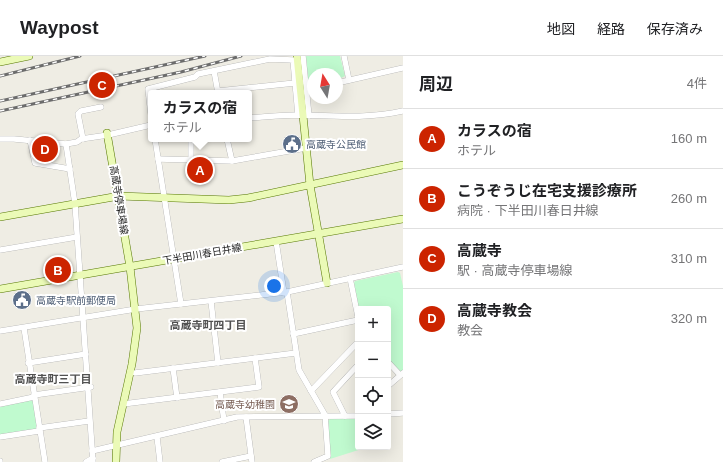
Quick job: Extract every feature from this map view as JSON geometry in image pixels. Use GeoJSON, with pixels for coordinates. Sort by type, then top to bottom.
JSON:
{"type":"FeatureCollection","features":[{"type":"Feature","properties":{"kind":"street"},"geometry":{"type":"LineString","coordinates":[[0,62],[8,58],[29,56]]}},
{"type":"Feature","properties":{"kind":"street"},"geometry":{"type":"LineString","coordinates":[[297,56],[310,185],[320,234],[327,283]]}},
{"type":"Feature","properties":{"kind":"street"},"geometry":{"type":"LineString","coordinates":[[303,56],[307,90],[303,116]]}},
{"type":"Feature","properties":{"kind":"street"},"geometry":{"type":"LineString","coordinates":[[344,56],[349,80]]}},
{"type":"Feature","properties":{"kind":"street"},"geometry":{"type":"LineString","coordinates":[[148,90],[148,88],[181,81],[214,71],[270,59],[293,60],[295,83],[303,116]]}},
{"type":"Feature","properties":{"kind":"street"},"geometry":{"type":"LineString","coordinates":[[343,82],[403,68]]}},
{"type":"Feature","properties":{"kind":"street"},"geometry":{"type":"LineString","coordinates":[[214,71],[218,90]]}},
{"type":"Feature","properties":{"kind":"street"},"geometry":{"type":"LineString","coordinates":[[235,90],[295,83]]}},
{"type":"Feature","properties":{"kind":"street"},"geometry":{"type":"LineString","coordinates":[[83,139],[78,114],[81,111],[101,107]]}},
{"type":"Feature","properties":{"kind":"street"},"geometry":{"type":"LineString","coordinates":[[252,118],[303,116],[346,117],[383,115],[403,111]]}},
{"type":"Feature","properties":{"kind":"street"},"geometry":{"type":"LineString","coordinates":[[0,139],[30,140],[66,144],[148,125]]}},
{"type":"Feature","properties":{"kind":"street","name":"高蔵寺停車場線"},"geometry":{"type":"LineString","coordinates":[[108,134],[130,267],[137,328],[132,364],[115,446],[116,462]]}},
{"type":"Feature","properties":{"kind":"street"},"geometry":{"type":"LineString","coordinates":[[30,140],[35,163],[70,169]]}},
{"type":"Feature","properties":{"kind":"street"},"geometry":{"type":"LineString","coordinates":[[155,142],[181,304]]}},
{"type":"Feature","properties":{"kind":"street"},"geometry":{"type":"LineString","coordinates":[[191,142],[191,160]]}},
{"type":"Feature","properties":{"kind":"street"},"geometry":{"type":"LineString","coordinates":[[228,142],[232,161]]}},
{"type":"Feature","properties":{"kind":"street"},"geometry":{"type":"LineString","coordinates":[[66,144],[75,204],[82,319],[89,387],[89,421],[92,457]]}},
{"type":"Feature","properties":{"kind":"street"},"geometry":{"type":"LineString","coordinates":[[158,159],[232,161],[306,148]]}},
{"type":"Feature","properties":{"kind":"street"},"geometry":{"type":"LineString","coordinates":[[0,217],[119,196],[229,200],[310,185],[403,165]]}},
{"type":"Feature","properties":{"kind":"street","name":"下半田川春日井線"},"geometry":{"type":"LineString","coordinates":[[0,290],[403,219]]}},
{"type":"Feature","properties":{"kind":"street"},"geometry":{"type":"LineString","coordinates":[[0,250],[77,237]]}},
{"type":"Feature","properties":{"kind":"street"},"geometry":{"type":"LineString","coordinates":[[276,241],[299,370],[325,415],[328,456],[314,462]]}},
{"type":"Feature","properties":{"kind":"street"},"geometry":{"type":"LineString","coordinates":[[0,331],[82,319],[136,309],[285,293],[403,267]]}},
{"type":"Feature","properties":{"kind":"street"},"geometry":{"type":"LineString","coordinates":[[350,278],[356,306]]}},
{"type":"Feature","properties":{"kind":"street"},"geometry":{"type":"LineString","coordinates":[[211,301],[218,363]]}},
{"type":"Feature","properties":{"kind":"street"},"geometry":{"type":"LineString","coordinates":[[293,334],[355,321]]}},
{"type":"Feature","properties":{"kind":"street"},"geometry":{"type":"LineString","coordinates":[[24,328],[28,363],[45,462]]}},
{"type":"Feature","properties":{"kind":"street"},"geometry":{"type":"LineString","coordinates":[[311,391],[355,345]]}},
{"type":"Feature","properties":{"kind":"street"},"geometry":{"type":"LineString","coordinates":[[135,373],[296,353]]}},
{"type":"Feature","properties":{"kind":"street"},"geometry":{"type":"LineString","coordinates":[[28,363],[86,354]]}},
{"type":"Feature","properties":{"kind":"street"},"geometry":{"type":"LineString","coordinates":[[123,404],[258,387],[255,358]]}},
{"type":"Feature","properties":{"kind":"street"},"geometry":{"type":"LineString","coordinates":[[391,365],[401,374],[391,383]]}},
{"type":"Feature","properties":{"kind":"street"},"geometry":{"type":"LineString","coordinates":[[173,368],[177,398]]}},
{"type":"Feature","properties":{"kind":"street"},"geometry":{"type":"LineString","coordinates":[[345,416],[333,392],[355,368]]}},
{"type":"Feature","properties":{"kind":"street"},"geometry":{"type":"LineString","coordinates":[[0,404],[34,396],[89,387]]}},
{"type":"Feature","properties":{"kind":"street"},"geometry":{"type":"LineString","coordinates":[[220,392],[224,421]]}},
{"type":"Feature","properties":{"kind":"street"},"geometry":{"type":"LineString","coordinates":[[391,414],[403,412]]}},
{"type":"Feature","properties":{"kind":"street"},"geometry":{"type":"LineString","coordinates":[[86,462],[92,457],[115,446],[246,417],[325,415],[355,416]]}},
{"type":"Feature","properties":{"kind":"street"},"geometry":{"type":"LineString","coordinates":[[222,462],[252,459],[246,417]]}},
{"type":"Feature","properties":{"kind":"street"},"geometry":{"type":"LineString","coordinates":[[0,437],[89,421]]}},
{"type":"Feature","properties":{"kind":"street"},"geometry":{"type":"LineString","coordinates":[[157,437],[160,462]]}},
{"type":"Feature","properties":{"kind":"green space"},"geometry":{"type":"Polygon","coordinates":[[[306,56],[340,56],[343,68],[307,68],[307,70],[306,56]]]}},
{"type":"Feature","properties":{"kind":"green space"},"geometry":{"type":"Polygon","coordinates":[[[398,272],[400,273],[403,286],[403,372],[399,371],[391,362],[391,306],[358,306],[354,283],[355,281],[398,272]]]}},
{"type":"Feature","properties":{"kind":"green space"},"geometry":{"type":"Polygon","coordinates":[[[33,399],[38,428],[36,430],[0,436],[0,405],[33,399]]]}},
{"type":"Feature","properties":{"kind":"green space"},"geometry":{"type":"Polygon","coordinates":[[[330,419],[355,419],[355,450],[358,450],[330,459],[328,421],[330,419]]]}},
{"type":"Feature","properties":{"kind":"railway"},"geometry":{"type":"LineString","coordinates":[[0,76],[80,56]]}},
{"type":"Feature","properties":{"kind":"railway"},"geometry":{"type":"LineString","coordinates":[[0,101],[205,56]]}},
{"type":"Feature","properties":{"kind":"railway"},"geometry":{"type":"LineString","coordinates":[[0,111],[181,72],[241,56]]}},
{"type":"Feature","properties":{"kind":"place","name":"高蔵寺"},"geometry":{"type":"Point","coordinates":[102,85]}},
{"type":"Feature","properties":{"kind":"place","name":"高蔵寺公民館"},"geometry":{"type":"Point","coordinates":[292,144]}},
{"type":"Feature","properties":{"kind":"place","name":"高蔵寺教会"},"geometry":{"type":"Point","coordinates":[45,149]}},
{"type":"Feature","properties":{"kind":"place","name":"カラスの宿"},"geometry":{"type":"Point","coordinates":[200,170]}},
{"type":"Feature","properties":{"kind":"place","name":"こうぞうじ在宅支援診療所"},"geometry":{"type":"Point","coordinates":[58,270]}},
{"type":"Feature","properties":{"kind":"place","name":"高蔵寺駅前郵便局"},"geometry":{"type":"Point","coordinates":[22,300]}},
{"type":"Feature","properties":{"kind":"place","name":"高蔵寺幼稚園"},"geometry":{"type":"Point","coordinates":[289,404]}},
{"type":"Feature","properties":{"kind":"district","name":"高蔵寺町四丁目"},"geometry":{"type":"Point","coordinates":[208,325]}},
{"type":"Feature","properties":{"kind":"district","name":"高蔵寺町三丁目"},"geometry":{"type":"Point","coordinates":[53,379]}}]}
